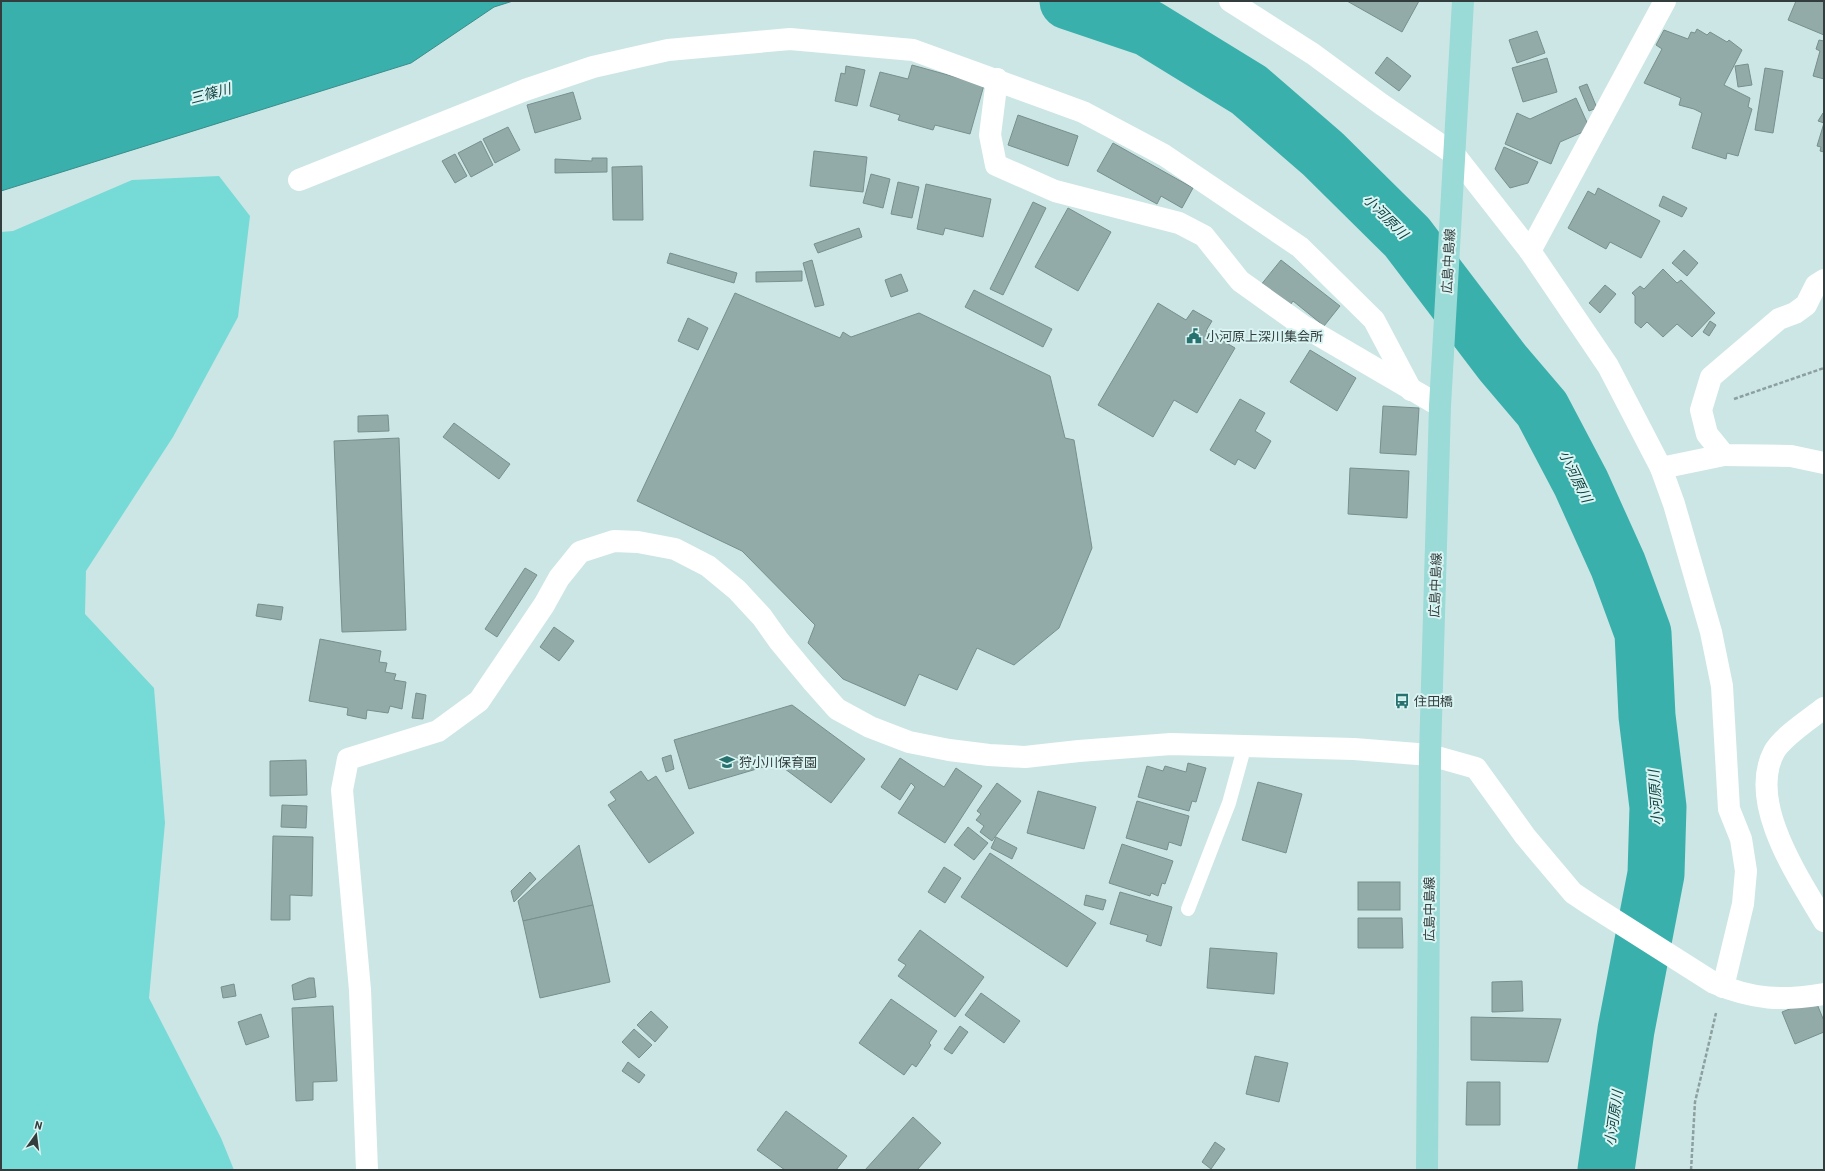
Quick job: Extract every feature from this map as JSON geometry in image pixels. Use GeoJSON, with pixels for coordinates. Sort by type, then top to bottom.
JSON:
{"type":"FeatureCollection","features":[{"type":"Feature","properties":{"kind":"main road","name":"広島中島線"},"geometry":{"type":"LineString","coordinates":[[1427,1170],[1430,754],[1440,397],[1463,1]]}},
{"type":"Feature","properties":{"kind":"street"},"geometry":{"type":"LineString","coordinates":[[1230,1],[1313,54],[1454,154],[1530,250],[1608,366],[1661,468],[1674,504],[1711,632],[1722,686],[1729,809],[1741,839],[1746,871],[1743,904],[1718,985]]}},
{"type":"Feature","properties":{"kind":"street"},"geometry":{"type":"LineString","coordinates":[[1530,250],[1666,1]]}},
{"type":"Feature","properties":{"kind":"street"},"geometry":{"type":"LineString","coordinates":[[299,180],[526,90],[593,67],[668,50],[790,39],[913,50],[1083,112],[1164,155],[1300,247],[1374,320],[1411,390]]}},
{"type":"Feature","properties":{"kind":"street"},"geometry":{"type":"LineString","coordinates":[[996,79],[990,135],[996,166],[1055,191],[1179,223],[1204,236],[1240,281],[1303,326],[1411,390],[1440,397]]}},
{"type":"Feature","properties":{"kind":"street"},"geometry":{"type":"LineString","coordinates":[[1724,455],[1707,434],[1701,410],[1711,377],[1779,319],[1795,313],[1806,305],[1816,285],[1824,280]]}},
{"type":"Feature","properties":{"kind":"street"},"geometry":{"type":"LineString","coordinates":[[1661,468],[1724,455],[1792,456],[1824,463]]}},
{"type":"Feature","properties":{"kind":"street"},"geometry":{"type":"LineString","coordinates":[[366,1170],[360,990],[342,790],[348,759],[438,731],[480,701],[544,605],[559,578],[580,552],[614,541],[638,542],[675,549],[708,566],[742,596],[762,618],[793,659],[837,709],[870,727],[909,742],[949,750],[989,755],[1025,757],[1078,750],[1171,744],[1354,749],[1430,754],[1476,768],[1525,836],[1573,893],[1591,905],[1718,985],[1741,993],[1764,998],[1792,998],[1824,994]]}},
{"type":"Feature","properties":{"kind":"street"},"geometry":{"type":"LineString","coordinates":[[1824,708],[1790,734],[1774,752],[1767,773],[1766,795],[1774,825],[1790,861],[1824,921]]}},
{"type":"Feature","properties":{"kind":"lane"},"geometry":{"type":"LineString","coordinates":[[1188,909],[1229,803],[1245,745]]}},
{"type":"Feature","properties":{"kind":"path"},"geometry":{"type":"LineString","coordinates":[[1701,410],[1824,368]]}},
{"type":"Feature","properties":{"kind":"path"},"geometry":{"type":"LineString","coordinates":[[1691,1170],[1695,1102],[1718,985]]}},
{"type":"Feature","properties":{"kind":"shaded area"},"geometry":{"type":"Polygon","coordinates":[[[219,176],[250,216],[238,317],[173,437],[86,571],[85,614],[154,688],[165,823],[149,998],[221,1138],[234,1170],[1,1170],[1,232],[13,231],[132,180],[219,176]]]}},
{"type":"Feature","properties":{"kind":"water","name":"三篠川"},"geometry":{"type":"Polygon","coordinates":[[[1,1],[513,1],[494,7],[411,63],[1,191],[1,1]]]}},
{"type":"Feature","properties":{"kind":"building"},"geometry":{"type":"Polygon","coordinates":[[[1347,1],[1419,1],[1402,32],[1347,1]]]}},
{"type":"Feature","properties":{"kind":"building"},"geometry":{"type":"Polygon","coordinates":[[[1796,1],[1824,1],[1824,35],[1788,20],[1796,1]]]}},
{"type":"Feature","properties":{"kind":"building"},"geometry":{"type":"Polygon","coordinates":[[[1697,29],[1707,35],[1710,32],[1727,42],[1729,40],[1742,50],[1724,85],[1750,98],[1748,107],[1752,109],[1738,156],[1727,153],[1726,159],[1692,148],[1702,113],[1679,105],[1681,98],[1644,83],[1662,49],[1656,45],[1664,30],[1688,39],[1691,32],[1695,33],[1697,29]]]}},
{"type":"Feature","properties":{"kind":"building"},"geometry":{"type":"Polygon","coordinates":[[[1537,31],[1545,53],[1517,63],[1509,40],[1537,31]]]}},
{"type":"Feature","properties":{"kind":"building"},"geometry":{"type":"Polygon","coordinates":[[[1819,40],[1824,41],[1824,79],[1813,76],[1820,51],[1816,49],[1819,40]]]}},
{"type":"Feature","properties":{"kind":"building"},"geometry":{"type":"Polygon","coordinates":[[[1387,57],[1411,76],[1399,91],[1375,73],[1387,57]]]}},
{"type":"Feature","properties":{"kind":"building"},"geometry":{"type":"Polygon","coordinates":[[[1547,58],[1557,92],[1523,102],[1512,68],[1547,58]]]}},
{"type":"Feature","properties":{"kind":"building"},"geometry":{"type":"Polygon","coordinates":[[[1748,64],[1752,85],[1738,87],[1735,66],[1748,64]]]}},
{"type":"Feature","properties":{"kind":"building"},"geometry":{"type":"Polygon","coordinates":[[[912,65],[984,85],[970,134],[935,125],[933,130],[898,120],[900,115],[870,106],[880,72],[908,79],[912,65]]]}},
{"type":"Feature","properties":{"kind":"building"},"geometry":{"type":"Polygon","coordinates":[[[846,66],[865,70],[857,106],[835,101],[841,73],[845,74],[846,66]]]}},
{"type":"Feature","properties":{"kind":"building"},"geometry":{"type":"Polygon","coordinates":[[[1765,68],[1783,71],[1773,133],[1755,130],[1765,68]]]}},
{"type":"Feature","properties":{"kind":"building"},"geometry":{"type":"Polygon","coordinates":[[[1587,84],[1597,108],[1589,111],[1579,87],[1587,84]]]}},
{"type":"Feature","properties":{"kind":"building"},"geometry":{"type":"Polygon","coordinates":[[[573,92],[581,119],[535,133],[527,105],[573,92]]]}},
{"type":"Feature","properties":{"kind":"building"},"geometry":{"type":"Polygon","coordinates":[[[1576,98],[1590,129],[1560,142],[1551,164],[1505,144],[1517,113],[1530,119],[1576,98]]]}},
{"type":"Feature","properties":{"kind":"building"},"geometry":{"type":"Polygon","coordinates":[[[1823,113],[1824,114],[1824,123],[1818,121],[1823,113]]]}},
{"type":"Feature","properties":{"kind":"building"},"geometry":{"type":"Polygon","coordinates":[[[1018,115],[1078,136],[1068,166],[1008,145],[1018,115]]]}},
{"type":"Feature","properties":{"kind":"building"},"geometry":{"type":"Polygon","coordinates":[[[1824,123],[1824,152],[1820,151],[1821,147],[1817,146],[1824,123]]]}},
{"type":"Feature","properties":{"kind":"building"},"geometry":{"type":"Polygon","coordinates":[[[508,127],[520,150],[495,163],[483,139],[508,127]]]}},
{"type":"Feature","properties":{"kind":"building"},"geometry":{"type":"Polygon","coordinates":[[[481,141],[493,165],[471,177],[458,153],[481,141]]]}},
{"type":"Feature","properties":{"kind":"building"},"geometry":{"type":"Polygon","coordinates":[[[1113,143],[1193,188],[1182,208],[1161,196],[1157,204],[1097,171],[1113,143]]]}},
{"type":"Feature","properties":{"kind":"building"},"geometry":{"type":"Polygon","coordinates":[[[1504,147],[1538,162],[1528,183],[1510,188],[1495,169],[1504,147]]]}},
{"type":"Feature","properties":{"kind":"building"},"geometry":{"type":"Polygon","coordinates":[[[814,151],[867,157],[863,192],[810,186],[814,151]]]}},
{"type":"Feature","properties":{"kind":"building"},"geometry":{"type":"Polygon","coordinates":[[[455,154],[467,176],[455,183],[442,161],[455,154]]]}},
{"type":"Feature","properties":{"kind":"building"},"geometry":{"type":"Polygon","coordinates":[[[592,158],[607,158],[607,172],[555,173],[555,159],[592,161],[592,158]]]}},
{"type":"Feature","properties":{"kind":"building"},"geometry":{"type":"Polygon","coordinates":[[[642,166],[643,220],[613,220],[612,167],[642,166]]]}},
{"type":"Feature","properties":{"kind":"building"},"geometry":{"type":"Polygon","coordinates":[[[871,174],[890,179],[883,208],[863,203],[871,174]]]}},
{"type":"Feature","properties":{"kind":"building"},"geometry":{"type":"Polygon","coordinates":[[[898,182],[919,187],[912,218],[891,214],[898,182]]]}},
{"type":"Feature","properties":{"kind":"building"},"geometry":{"type":"Polygon","coordinates":[[[926,184],[991,199],[983,237],[945,228],[943,235],[917,229],[926,184]]]}},
{"type":"Feature","properties":{"kind":"building"},"geometry":{"type":"Polygon","coordinates":[[[1598,188],[1660,221],[1641,258],[1610,242],[1606,249],[1568,228],[1588,191],[1595,195],[1598,188]]]}},
{"type":"Feature","properties":{"kind":"building"},"geometry":{"type":"Polygon","coordinates":[[[1663,196],[1687,208],[1682,217],[1659,206],[1663,196]]]}},
{"type":"Feature","properties":{"kind":"building"},"geometry":{"type":"Polygon","coordinates":[[[1033,202],[1046,208],[1003,295],[990,289],[1033,202]]]}},
{"type":"Feature","properties":{"kind":"building"},"geometry":{"type":"Polygon","coordinates":[[[1068,208],[1111,232],[1078,291],[1035,267],[1068,208]]]}},
{"type":"Feature","properties":{"kind":"building"},"geometry":{"type":"Polygon","coordinates":[[[859,228],[862,237],[818,253],[814,244],[859,228]]]}},
{"type":"Feature","properties":{"kind":"building"},"geometry":{"type":"Polygon","coordinates":[[[1684,250],[1698,263],[1687,276],[1672,263],[1684,250]]]}},
{"type":"Feature","properties":{"kind":"building"},"geometry":{"type":"Polygon","coordinates":[[[670,253],[737,273],[734,283],[667,263],[670,253]]]}},
{"type":"Feature","properties":{"kind":"building"},"geometry":{"type":"Polygon","coordinates":[[[812,260],[824,305],[815,307],[803,263],[812,260]]]}},
{"type":"Feature","properties":{"kind":"building"},"geometry":{"type":"Polygon","coordinates":[[[1281,260],[1340,306],[1324,326],[1293,301],[1288,308],[1260,286],[1281,260]]]}},
{"type":"Feature","properties":{"kind":"building"},"geometry":{"type":"Polygon","coordinates":[[[1663,269],[1677,283],[1681,280],[1715,313],[1692,337],[1677,324],[1663,337],[1647,322],[1641,328],[1635,323],[1635,296],[1632,293],[1640,286],[1644,289],[1663,269]]]}},
{"type":"Feature","properties":{"kind":"building"},"geometry":{"type":"Polygon","coordinates":[[[802,271],[802,281],[756,282],[756,272],[802,271]]]}},
{"type":"Feature","properties":{"kind":"building"},"geometry":{"type":"Polygon","coordinates":[[[901,274],[908,291],[891,297],[885,280],[901,274]]]}},
{"type":"Feature","properties":{"kind":"building"},"geometry":{"type":"Polygon","coordinates":[[[1605,285],[1616,294],[1600,313],[1589,303],[1605,285]]]}},
{"type":"Feature","properties":{"kind":"building"},"geometry":{"type":"Polygon","coordinates":[[[974,290],[1052,329],[1043,347],[965,307],[974,290]]]}},
{"type":"Feature","properties":{"kind":"building"},"geometry":{"type":"Polygon","coordinates":[[[735,293],[840,338],[843,332],[851,337],[919,313],[1050,376],[1065,438],[1074,440],[1092,548],[1059,628],[1014,665],[977,648],[957,690],[919,674],[905,706],[843,679],[808,643],[815,625],[742,551],[637,501],[735,293]]]}},
{"type":"Feature","properties":{"kind":"building"},"geometry":{"type":"Polygon","coordinates":[[[1158,303],[1186,320],[1193,310],[1212,321],[1206,331],[1235,348],[1197,413],[1174,400],[1153,437],[1098,405],[1158,303]]]}},
{"type":"Feature","properties":{"kind":"building"},"geometry":{"type":"Polygon","coordinates":[[[688,318],[708,328],[698,350],[678,341],[688,318]]]}},
{"type":"Feature","properties":{"kind":"building"},"geometry":{"type":"Polygon","coordinates":[[[1710,321],[1716,325],[1709,336],[1703,332],[1710,321]]]}},
{"type":"Feature","properties":{"kind":"building"},"geometry":{"type":"Polygon","coordinates":[[[1310,350],[1356,378],[1337,411],[1290,382],[1310,350]]]}},
{"type":"Feature","properties":{"kind":"building"},"geometry":{"type":"Polygon","coordinates":[[[1240,399],[1265,413],[1255,431],[1271,441],[1255,469],[1238,459],[1235,465],[1210,450],[1240,399]]]}},
{"type":"Feature","properties":{"kind":"building"},"geometry":{"type":"Polygon","coordinates":[[[1383,406],[1419,408],[1416,455],[1380,453],[1383,406]]]}},
{"type":"Feature","properties":{"kind":"building"},"geometry":{"type":"Polygon","coordinates":[[[388,415],[389,431],[358,432],[358,416],[388,415]]]}},
{"type":"Feature","properties":{"kind":"building"},"geometry":{"type":"Polygon","coordinates":[[[454,423],[510,464],[499,479],[443,437],[454,423]]]}},
{"type":"Feature","properties":{"kind":"building"},"geometry":{"type":"Polygon","coordinates":[[[399,438],[406,630],[342,632],[334,441],[399,438]]]}},
{"type":"Feature","properties":{"kind":"building"},"geometry":{"type":"Polygon","coordinates":[[[1350,468],[1409,471],[1407,518],[1348,514],[1350,468]]]}},
{"type":"Feature","properties":{"kind":"building"},"geometry":{"type":"Polygon","coordinates":[[[525,568],[537,575],[497,637],[485,629],[525,568]]]}},
{"type":"Feature","properties":{"kind":"building"},"geometry":{"type":"Polygon","coordinates":[[[258,604],[283,607],[281,620],[256,616],[258,604]]]}},
{"type":"Feature","properties":{"kind":"building"},"geometry":{"type":"Polygon","coordinates":[[[554,627],[574,641],[559,661],[540,647],[554,627]]]}},
{"type":"Feature","properties":{"kind":"building"},"geometry":{"type":"Polygon","coordinates":[[[320,639],[381,651],[379,662],[387,663],[385,672],[396,674],[394,680],[406,682],[402,709],[390,706],[388,713],[367,710],[366,719],[347,715],[348,708],[309,701],[320,639]]]}},
{"type":"Feature","properties":{"kind":"building"},"geometry":{"type":"Polygon","coordinates":[[[416,693],[426,695],[423,719],[412,718],[416,693]]]}},
{"type":"Feature","properties":{"kind":"building"},"geometry":{"type":"Polygon","coordinates":[[[792,705],[865,759],[831,803],[777,763],[689,789],[674,740],[792,705]]]}},
{"type":"Feature","properties":{"kind":"building"},"geometry":{"type":"Polygon","coordinates":[[[671,755],[674,769],[666,772],[662,758],[671,755]]]}},
{"type":"Feature","properties":{"kind":"building"},"geometry":{"type":"Polygon","coordinates":[[[900,758],[944,787],[956,768],[982,786],[945,843],[898,813],[915,787],[911,783],[900,800],[881,787],[900,758]]]}},
{"type":"Feature","properties":{"kind":"building"},"geometry":{"type":"Polygon","coordinates":[[[306,760],[307,795],[270,796],[270,761],[306,760]]]}},
{"type":"Feature","properties":{"kind":"building"},"geometry":{"type":"Polygon","coordinates":[[[1188,763],[1206,768],[1196,802],[1192,801],[1189,811],[1138,797],[1147,766],[1163,771],[1165,766],[1186,772],[1188,763]]]}},
{"type":"Feature","properties":{"kind":"building"},"geometry":{"type":"Polygon","coordinates":[[[641,771],[648,781],[656,776],[694,833],[649,863],[608,805],[616,800],[610,792],[641,771]]]}},
{"type":"Feature","properties":{"kind":"building"},"geometry":{"type":"Polygon","coordinates":[[[1258,782],[1302,794],[1286,853],[1242,840],[1258,782]]]}},
{"type":"Feature","properties":{"kind":"building"},"geometry":{"type":"Polygon","coordinates":[[[997,783],[1021,801],[992,841],[980,832],[984,826],[976,820],[981,814],[977,811],[997,783]]]}},
{"type":"Feature","properties":{"kind":"building"},"geometry":{"type":"Polygon","coordinates":[[[1038,791],[1096,807],[1084,849],[1027,833],[1038,791]]]}},
{"type":"Feature","properties":{"kind":"building"},"geometry":{"type":"Polygon","coordinates":[[[1137,801],[1189,816],[1181,846],[1169,842],[1167,850],[1126,838],[1137,801]]]}},
{"type":"Feature","properties":{"kind":"building"},"geometry":{"type":"Polygon","coordinates":[[[282,805],[307,806],[306,828],[281,827],[282,805]]]}},
{"type":"Feature","properties":{"kind":"building"},"geometry":{"type":"Polygon","coordinates":[[[968,827],[988,843],[974,860],[954,845],[968,827]]]}},
{"type":"Feature","properties":{"kind":"building"},"geometry":{"type":"Polygon","coordinates":[[[273,836],[313,837],[312,896],[290,895],[290,920],[271,920],[273,836]]]}},
{"type":"Feature","properties":{"kind":"building"},"geometry":{"type":"Polygon","coordinates":[[[996,837],[1017,848],[1012,859],[991,848],[996,837]]]}},
{"type":"Feature","properties":{"kind":"building"},"geometry":{"type":"Polygon","coordinates":[[[1122,844],[1173,861],[1165,884],[1162,883],[1158,896],[1151,893],[1150,896],[1109,883],[1122,844]]]}},
{"type":"Feature","properties":{"kind":"building"},"geometry":{"type":"Polygon","coordinates":[[[579,845],[593,905],[523,921],[518,901],[579,845]]]}},
{"type":"Feature","properties":{"kind":"building"},"geometry":{"type":"Polygon","coordinates":[[[990,853],[1096,923],[1067,967],[961,897],[990,853]]]}},
{"type":"Feature","properties":{"kind":"building"},"geometry":{"type":"Polygon","coordinates":[[[944,867],[961,878],[945,903],[928,892],[944,867]]]}},
{"type":"Feature","properties":{"kind":"building"},"geometry":{"type":"Polygon","coordinates":[[[530,872],[536,879],[514,902],[511,891],[530,872]]]}},
{"type":"Feature","properties":{"kind":"building"},"geometry":{"type":"Polygon","coordinates":[[[1358,882],[1400,882],[1400,910],[1358,910],[1358,882]]]}},
{"type":"Feature","properties":{"kind":"building"},"geometry":{"type":"Polygon","coordinates":[[[1120,892],[1172,907],[1161,946],[1146,941],[1148,935],[1110,924],[1120,892]]]}},
{"type":"Feature","properties":{"kind":"building"},"geometry":{"type":"Polygon","coordinates":[[[1086,895],[1106,900],[1103,910],[1084,905],[1086,895]]]}},
{"type":"Feature","properties":{"kind":"building"},"geometry":{"type":"Polygon","coordinates":[[[593,905],[610,982],[540,998],[523,921],[593,905]]]}},
{"type":"Feature","properties":{"kind":"building"},"geometry":{"type":"Polygon","coordinates":[[[1358,918],[1402,918],[1403,948],[1358,948],[1358,918]]]}},
{"type":"Feature","properties":{"kind":"building"},"geometry":{"type":"Polygon","coordinates":[[[920,930],[984,977],[955,1017],[898,976],[906,965],[898,960],[920,930]]]}},
{"type":"Feature","properties":{"kind":"building"},"geometry":{"type":"Polygon","coordinates":[[[1210,948],[1277,953],[1274,994],[1207,988],[1210,948]]]}},
{"type":"Feature","properties":{"kind":"building"},"geometry":{"type":"Polygon","coordinates":[[[309,978],[314,978],[316,997],[294,1000],[292,985],[309,978]]]}},
{"type":"Feature","properties":{"kind":"building"},"geometry":{"type":"Polygon","coordinates":[[[1522,981],[1523,1011],[1492,1012],[1492,982],[1522,981]]]}},
{"type":"Feature","properties":{"kind":"building"},"geometry":{"type":"Polygon","coordinates":[[[234,984],[236,996],[223,998],[221,987],[234,984]]]}},
{"type":"Feature","properties":{"kind":"building"},"geometry":{"type":"Polygon","coordinates":[[[981,993],[1020,1021],[1004,1043],[965,1015],[981,993]]]}},
{"type":"Feature","properties":{"kind":"building"},"geometry":{"type":"Polygon","coordinates":[[[891,999],[937,1031],[929,1043],[931,1045],[916,1067],[912,1064],[904,1075],[859,1043],[891,999]]]}},
{"type":"Feature","properties":{"kind":"building"},"geometry":{"type":"Polygon","coordinates":[[[1815,999],[1824,1021],[1824,1032],[1795,1044],[1782,1012],[1815,999]]]}},
{"type":"Feature","properties":{"kind":"building"},"geometry":{"type":"Polygon","coordinates":[[[333,1006],[337,1081],[313,1082],[313,1100],[296,1101],[292,1008],[333,1006]]]}},
{"type":"Feature","properties":{"kind":"building"},"geometry":{"type":"Polygon","coordinates":[[[651,1011],[668,1027],[655,1042],[637,1025],[651,1011]]]}},
{"type":"Feature","properties":{"kind":"building"},"geometry":{"type":"Polygon","coordinates":[[[261,1014],[269,1037],[246,1045],[238,1022],[261,1014]]]}},
{"type":"Feature","properties":{"kind":"building"},"geometry":{"type":"Polygon","coordinates":[[[1471,1017],[1561,1019],[1548,1062],[1471,1060],[1471,1017]]]}},
{"type":"Feature","properties":{"kind":"building"},"geometry":{"type":"Polygon","coordinates":[[[960,1026],[968,1032],[952,1054],[944,1049],[960,1026]]]}},
{"type":"Feature","properties":{"kind":"building"},"geometry":{"type":"Polygon","coordinates":[[[634,1029],[652,1045],[639,1058],[622,1042],[634,1029]]]}},
{"type":"Feature","properties":{"kind":"building"},"geometry":{"type":"Polygon","coordinates":[[[1255,1056],[1288,1063],[1279,1102],[1246,1094],[1255,1056]]]}},
{"type":"Feature","properties":{"kind":"building"},"geometry":{"type":"Polygon","coordinates":[[[628,1062],[645,1075],[639,1083],[622,1071],[628,1062]]]}},
{"type":"Feature","properties":{"kind":"building"},"geometry":{"type":"Polygon","coordinates":[[[1467,1082],[1500,1082],[1500,1125],[1466,1125],[1467,1082]]]}},
{"type":"Feature","properties":{"kind":"building"},"geometry":{"type":"Polygon","coordinates":[[[786,1111],[847,1156],[836,1170],[785,1170],[757,1150],[786,1111]]]}},
{"type":"Feature","properties":{"kind":"building"},"geometry":{"type":"Polygon","coordinates":[[[913,1117],[941,1143],[917,1170],[865,1170],[913,1117]]]}},
{"type":"Feature","properties":{"kind":"building"},"geometry":{"type":"Polygon","coordinates":[[[1215,1142],[1225,1149],[1211,1169],[1202,1162],[1215,1142]]]}},
{"type":"Feature","properties":{"kind":"waterway","name":"小河原川"},"geometry":{"type":"LineString","coordinates":[[1068,1],[1148,28],[1249,90],[1323,154],[1407,237],[1502,362],[1542,409],[1581,483],[1618,565],[1643,633],[1647,716],[1658,807],[1656,874],[1626,1030],[1606,1170]]}},
{"type":"Feature","properties":{"kind":"place","name":"小河原上深川集会所"},"geometry":{"type":"Point","coordinates":[1194,336]}},
{"type":"Feature","properties":{"kind":"place","name":"住田橋"},"geometry":{"type":"Point","coordinates":[1402,701]}},
{"type":"Feature","properties":{"kind":"place","name":"狩小川保育園"},"geometry":{"type":"Point","coordinates":[727,762]}}]}
